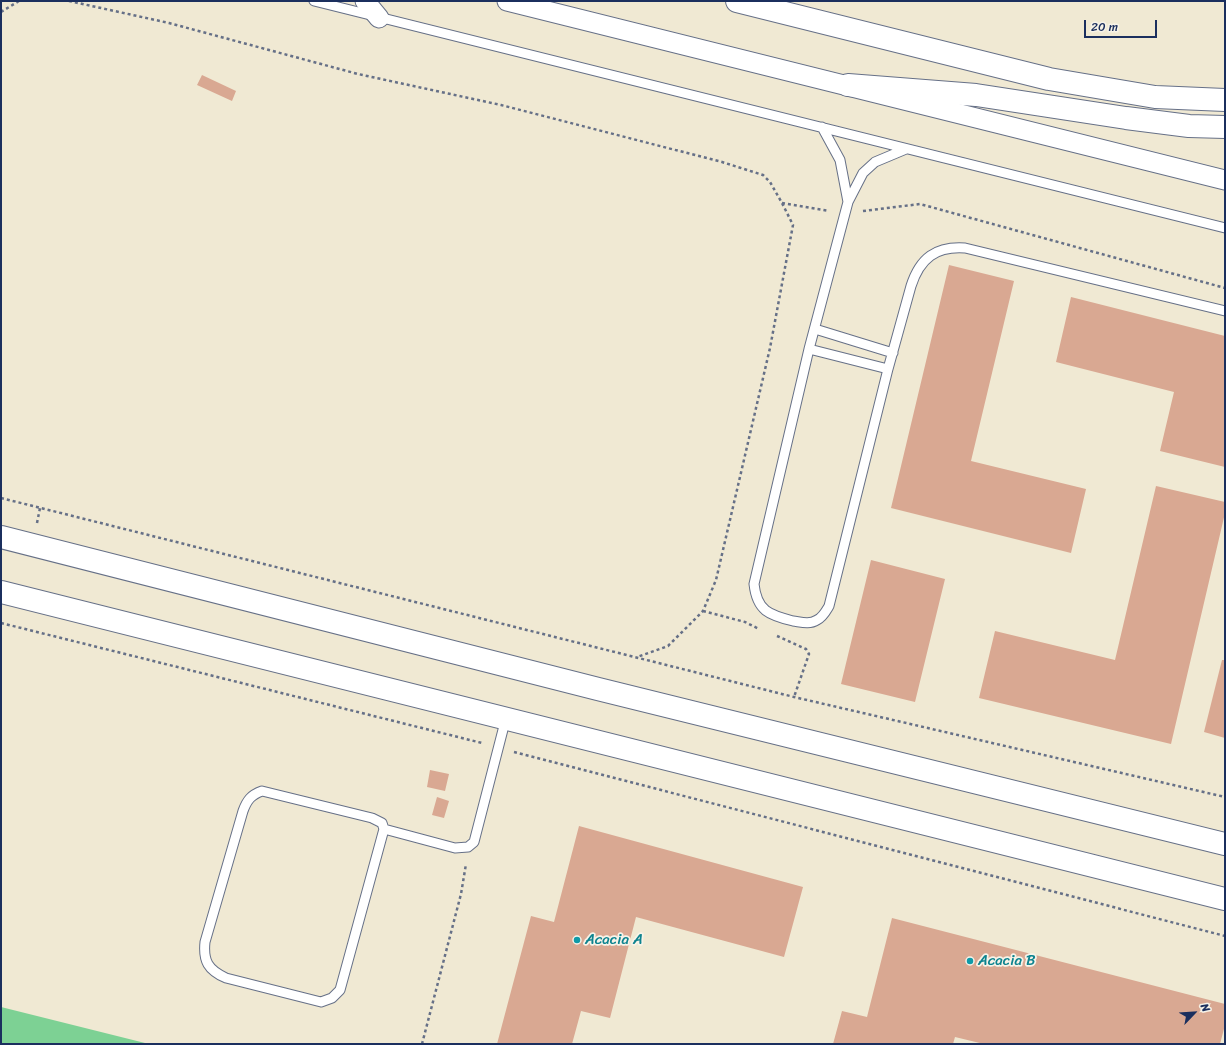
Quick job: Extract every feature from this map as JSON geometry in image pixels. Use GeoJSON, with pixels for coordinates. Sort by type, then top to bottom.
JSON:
{"type":"FeatureCollection","features":[{"type":"Feature","properties":{"kind":"main road"},"geometry":{"type":"LineString","coordinates":[[738,1],[1049,79],[1155,97],[1225,100]]}},
{"type":"Feature","properties":{"kind":"main road"},"geometry":{"type":"LineString","coordinates":[[848,85],[976,95],[1126,118],[1190,126],[1225,127]]}},
{"type":"Feature","properties":{"kind":"main road"},"geometry":{"type":"LineString","coordinates":[[1,537],[606,690],[1225,844]]}},
{"type":"Feature","properties":{"kind":"main road"},"geometry":{"type":"LineString","coordinates":[[1,592],[1225,898]]}},
{"type":"Feature","properties":{"kind":"street"},"geometry":{"type":"LineString","coordinates":[[365,1],[379,18]]}},
{"type":"Feature","properties":{"kind":"street"},"geometry":{"type":"LineString","coordinates":[[507,1],[1225,180]]}},
{"type":"Feature","properties":{"kind":"lane"},"geometry":{"type":"LineString","coordinates":[[314,1],[1225,228]]}},
{"type":"Feature","properties":{"kind":"lane"},"geometry":{"type":"LineString","coordinates":[[822,127],[840,160],[848,202]]}},
{"type":"Feature","properties":{"kind":"lane"},"geometry":{"type":"LineString","coordinates":[[906,149],[875,162],[862,173],[844,213],[809,349],[754,584],[757,600],[761,607],[774,616],[802,622],[813,622],[822,616],[829,606],[888,369],[915,275],[921,264],[930,256],[941,250],[953,247],[965,248],[1225,311]]}},
{"type":"Feature","properties":{"kind":"lane"},"geometry":{"type":"LineString","coordinates":[[815,329],[893,352]]}},
{"type":"Feature","properties":{"kind":"lane"},"geometry":{"type":"LineString","coordinates":[[809,349],[888,369]]}},
{"type":"Feature","properties":{"kind":"lane"},"geometry":{"type":"LineString","coordinates":[[384,829],[455,848],[468,847],[474,842],[506,718]]}},
{"type":"Feature","properties":{"kind":"lane"},"geometry":{"type":"LineString","coordinates":[[262,791],[272,792],[372,818],[382,823],[384,829],[340,990],[332,998],[321,1002],[309,1000],[226,978],[214,973],[207,965],[204,954],[205,942],[242,811],[246,801],[253,794],[262,791]]}},
{"type":"Feature","properties":{"kind":"path"},"geometry":{"type":"LineString","coordinates":[[1,12],[19,1]]}},
{"type":"Feature","properties":{"kind":"path"},"geometry":{"type":"LineString","coordinates":[[69,1],[169,24],[358,74],[501,105],[722,162],[763,175],[770,182],[793,225],[770,348],[716,580],[703,611],[668,646],[635,658]]}},
{"type":"Feature","properties":{"kind":"path"},"geometry":{"type":"LineString","coordinates":[[782,203],[844,213],[920,204],[1225,288]]}},
{"type":"Feature","properties":{"kind":"path"},"geometry":{"type":"LineString","coordinates":[[1,498],[794,697],[1225,797]]}},
{"type":"Feature","properties":{"kind":"path"},"geometry":{"type":"LineString","coordinates":[[703,611],[745,622],[765,631]]}},
{"type":"Feature","properties":{"kind":"path"},"geometry":{"type":"LineString","coordinates":[[1,623],[499,748],[1225,936]]}},
{"type":"Feature","properties":{"kind":"path"},"geometry":{"type":"LineString","coordinates":[[771,634],[806,649],[809,654],[794,697]]}},
{"type":"Feature","properties":{"kind":"path"},"geometry":{"type":"LineString","coordinates":[[422,1044],[462,894],[468,847]]}},
{"type":"Feature","properties":{"kind":"green space"},"geometry":{"type":"Polygon","coordinates":[[[1,1007],[149,1044],[1,1044],[1,1007]]]}},
{"type":"Feature","properties":{"kind":"building"},"geometry":{"type":"Polygon","coordinates":[[[202,75],[236,91],[232,101],[197,85],[202,75]]]}},
{"type":"Feature","properties":{"kind":"building"},"geometry":{"type":"Polygon","coordinates":[[[949,265],[1014,281],[971,461],[1086,489],[1071,553],[891,508],[949,265]]]}},
{"type":"Feature","properties":{"kind":"building"},"geometry":{"type":"Polygon","coordinates":[[[1071,297],[1225,336],[1225,467],[1160,451],[1174,392],[1056,362],[1071,297]]]}},
{"type":"Feature","properties":{"kind":"building"},"geometry":{"type":"Polygon","coordinates":[[[1156,486],[1225,502],[1225,513],[1171,744],[979,698],[995,631],[1115,660],[1156,486]]]}},
{"type":"Feature","properties":{"kind":"building"},"geometry":{"type":"Polygon","coordinates":[[[871,560],[945,579],[915,702],[841,684],[871,560]]]}},
{"type":"Feature","properties":{"kind":"building"},"geometry":{"type":"Polygon","coordinates":[[[1222,660],[1225,660],[1225,738],[1204,732],[1222,660]]]}},
{"type":"Feature","properties":{"kind":"building"},"geometry":{"type":"Polygon","coordinates":[[[430,770],[449,774],[445,791],[427,787],[430,770]]]}},
{"type":"Feature","properties":{"kind":"building"},"geometry":{"type":"Polygon","coordinates":[[[437,797],[449,801],[444,818],[432,815],[437,797]]]}},
{"type":"Feature","properties":{"kind":"building","name":"Acacia A"},"geometry":{"type":"Polygon","coordinates":[[[579,826],[803,887],[784,957],[636,917],[610,1018],[581,1011],[572,1044],[497,1044],[531,916],[554,922],[579,826]]]}},
{"type":"Feature","properties":{"kind":"building","name":"Acacia B"},"geometry":{"type":"Polygon","coordinates":[[[892,918],[1225,1004],[1225,1025],[1220,1044],[984,1044],[955,1037],[953,1044],[833,1044],[842,1011],[867,1017],[892,918]]]}},
{"type":"Feature","properties":{"kind":"place","name":"Acacia A"},"geometry":{"type":"Point","coordinates":[577,940]}},
{"type":"Feature","properties":{"kind":"place","name":"Acacia B"},"geometry":{"type":"Point","coordinates":[970,961]}}]}
